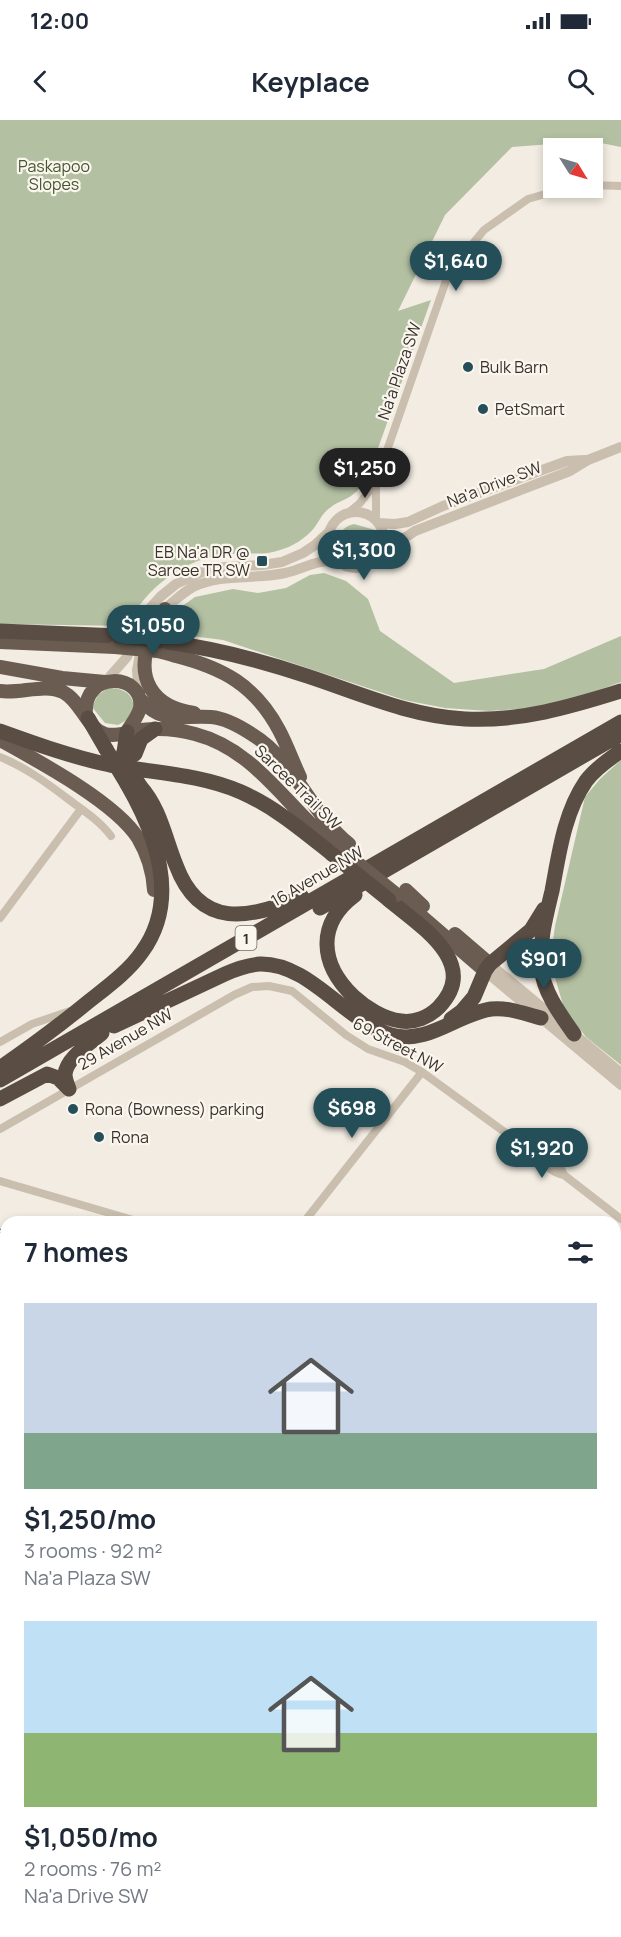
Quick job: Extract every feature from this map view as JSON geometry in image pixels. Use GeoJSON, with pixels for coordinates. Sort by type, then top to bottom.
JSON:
{"type":"FeatureCollection","features":[{"type":"Feature","properties":{"kind":"highway"},"geometry":{"type":"LineString","coordinates":[[165,609],[147,647],[145,666],[149,685],[158,699],[168,706],[210,717]]}},
{"type":"Feature","properties":{"kind":"highway"},"geometry":{"type":"LineString","coordinates":[[0,631],[213,650],[264,662],[410,711],[465,719],[512,718],[546,712],[621,691]]}},
{"type":"Feature","properties":{"kind":"highway"},"geometry":{"type":"LineString","coordinates":[[0,642],[117,641]]}},
{"type":"Feature","properties":{"kind":"highway"},"geometry":{"type":"LineString","coordinates":[[160,646],[229,675],[258,699],[279,729],[314,806]]}},
{"type":"Feature","properties":{"kind":"highway"},"geometry":{"type":"LineString","coordinates":[[0,667],[62,678],[124,682],[135,690],[140,699],[138,714],[127,732],[129,768],[160,819],[184,882],[191,893],[202,902],[224,913],[248,914],[274,908],[388,862]]}},
{"type":"Feature","properties":{"kind":"highway"},"geometry":{"type":"LineString","coordinates":[[0,1068],[121,975],[141,954],[151,939],[159,915],[162,879],[153,837],[143,813],[140,787],[105,749],[87,716],[86,704],[89,695],[105,682]]}},
{"type":"Feature","properties":{"kind":"highway"},"geometry":{"type":"LineString","coordinates":[[0,691],[57,690],[71,697],[95,728],[102,733],[114,735],[127,732]]}},
{"type":"Feature","properties":{"kind":"highway","name":"Sarcee Trail SW"},"geometry":{"type":"LineString","coordinates":[[140,699],[152,711],[166,717],[210,717],[222,720],[239,727],[263,742],[282,761],[329,826],[340,849]]}},
{"type":"Feature","properties":{"kind":"highway","name":"16 Avenue NW"},"geometry":{"type":"LineString","coordinates":[[0,1092],[108,1030],[621,722]]}},
{"type":"Feature","properties":{"kind":"highway"},"geometry":{"type":"LineString","coordinates":[[129,753],[141,739],[155,729]]}},
{"type":"Feature","properties":{"kind":"highway","name":"Sarcee Trail SW"},"geometry":{"type":"LineString","coordinates":[[127,732],[155,729],[175,730],[199,735],[236,752],[265,775],[309,822],[340,849]]}},
{"type":"Feature","properties":{"kind":"highway"},"geometry":{"type":"LineString","coordinates":[[0,732],[81,758],[111,765],[188,776],[223,785],[252,798],[340,849],[488,968]]}},
{"type":"Feature","properties":{"kind":"highway","name":"16 Avenue NW"},"geometry":{"type":"LineString","coordinates":[[0,1080],[621,734]]}},
{"type":"Feature","properties":{"kind":"highway"},"geometry":{"type":"LineString","coordinates":[[0,740],[100,802],[123,821],[137,837],[147,855],[153,874],[155,901],[151,926],[141,954]]}},
{"type":"Feature","properties":{"kind":"highway"},"geometry":{"type":"LineString","coordinates":[[429,1033],[462,1011],[479,989],[488,968],[524,937],[537,921],[548,901],[564,833],[580,791],[595,772],[621,751]]}},
{"type":"Feature","properties":{"kind":"highway"},"geometry":{"type":"LineString","coordinates":[[388,862],[339,909],[329,928],[327,954],[336,975],[358,1001],[385,1017],[403,1022],[427,1016],[442,1003],[451,987],[453,969],[450,959],[435,939],[397,895]]}},
{"type":"Feature","properties":{"kind":"highway"},"geometry":{"type":"LineString","coordinates":[[557,864],[542,939],[541,969],[552,1000],[574,1034]]}},
{"type":"Feature","properties":{"kind":"highway"},"geometry":{"type":"LineString","coordinates":[[69,1089],[65,1073],[69,1064],[75,1056],[108,1030],[225,974],[239,968],[260,964],[280,967],[296,974],[359,1019],[377,1029],[400,1037],[415,1037],[429,1033],[467,1017],[495,1009],[510,1010],[541,1018]]}},
{"type":"Feature","properties":{"kind":"highway"},"geometry":{"type":"LineString","coordinates":[[0,1099],[45,1074],[58,1078],[69,1089]]}},
{"type":"Feature","properties":{"kind":"street"},"geometry":{"type":"LineString","coordinates":[[603,185],[621,186]]}},
{"type":"Feature","properties":{"kind":"street","name":"Na'a Plaza SW"},"geometry":{"type":"LineString","coordinates":[[346,514],[360,503],[376,482],[449,272],[484,230],[528,199],[543,195]]}},
{"type":"Feature","properties":{"kind":"street","name":"Na'a Drive SW"},"geometry":{"type":"LineString","coordinates":[[380,554],[415,531],[570,471],[588,460],[621,447]]}},
{"type":"Feature","properties":{"kind":"street","name":"Na'a Drive SW"},"geometry":{"type":"LineString","coordinates":[[377,522],[400,524],[408,522],[443,506],[567,461],[588,460]]}},
{"type":"Feature","properties":{"kind":"street","name":"Na'a Plaza SW"},"geometry":{"type":"LineString","coordinates":[[376,482],[377,522]]}},
{"type":"Feature","properties":{"kind":"street"},"geometry":{"type":"LineString","coordinates":[[140,699],[137,674],[140,649],[158,613],[185,592],[212,580],[227,577],[267,576],[319,561],[339,561],[353,567],[363,566],[373,562],[380,554],[383,545],[384,536],[377,522],[364,513],[355,512],[346,514],[334,523],[328,540],[330,549],[339,561]]}},
{"type":"Feature","properties":{"kind":"street"},"geometry":{"type":"LineString","coordinates":[[105,682],[127,657],[150,608],[176,584],[211,568],[262,566],[282,562],[315,546],[330,531]]}},
{"type":"Feature","properties":{"kind":"street"},"geometry":{"type":"LineString","coordinates":[[0,757],[38,777],[106,828],[111,836]]}},
{"type":"Feature","properties":{"kind":"street"},"geometry":{"type":"LineString","coordinates":[[0,918],[81,809]]}},
{"type":"Feature","properties":{"kind":"street"},"geometry":{"type":"LineString","coordinates":[[488,968],[541,1018],[621,1085]]}},
{"type":"Feature","properties":{"kind":"street"},"geometry":{"type":"LineString","coordinates":[[488,968],[621,1073]]}},
{"type":"Feature","properties":{"kind":"street","name":"69 Street NW"},"geometry":{"type":"LineString","coordinates":[[269,986],[292,991],[346,1035],[368,1049],[405,1062],[422,1072],[539,1157],[557,1174],[564,1175],[617,1216]]}},
{"type":"Feature","properties":{"kind":"street","name":"29 Avenue NW"},"geometry":{"type":"LineString","coordinates":[[0,1129],[234,995],[252,987],[269,986]]}},
{"type":"Feature","properties":{"kind":"street"},"geometry":{"type":"LineString","coordinates":[[0,1042],[36,1023],[84,1005]]}},
{"type":"Feature","properties":{"kind":"street"},"geometry":{"type":"LineString","coordinates":[[309,1216],[422,1072]]}},
{"type":"Feature","properties":{"kind":"street"},"geometry":{"type":"LineString","coordinates":[[0,1181],[120,1216]]}},
{"type":"Feature","properties":{"kind":"green space","name":"Paskapoo Slopes"},"geometry":{"type":"Polygon","coordinates":[[[0,120],[621,120],[621,147],[603,143],[603,138],[543,138],[543,145],[512,147],[445,215],[398,311],[431,300],[367,479],[353,494],[328,509],[303,539],[274,552],[213,556],[183,568],[156,587],[126,626],[0,624],[0,120]]]}},
{"type":"Feature","properties":{"kind":"green space"},"geometry":{"type":"Polygon","coordinates":[[[354,524],[375,530],[369,550],[365,554],[355,556],[340,552],[339,547],[342,530],[354,524]]]}},
{"type":"Feature","properties":{"kind":"green space"},"geometry":{"type":"Polygon","coordinates":[[[324,573],[346,581],[368,599],[380,631],[454,683],[544,669],[621,636],[621,682],[579,697],[531,708],[489,711],[445,708],[404,700],[223,640],[159,632],[174,612],[195,597],[233,589],[258,593],[286,588],[310,575],[324,573]]]}},
{"type":"Feature","properties":{"kind":"green space"},"geometry":{"type":"Polygon","coordinates":[[[108,688],[125,691],[133,702],[131,714],[118,725],[105,723],[92,707],[98,695],[108,688]]]}},
{"type":"Feature","properties":{"kind":"green space"},"geometry":{"type":"Polygon","coordinates":[[[621,760],[621,1065],[586,1037],[564,1008],[550,961],[555,926],[585,797],[600,779],[621,760]]]}},
{"type":"Feature","properties":{"kind":"place","name":"Bulk Barn"},"geometry":{"type":"Point","coordinates":[468,367]}},
{"type":"Feature","properties":{"kind":"place","name":"PetSmart"},"geometry":{"type":"Point","coordinates":[483,409]}},
{"type":"Feature","properties":{"kind":"place","name":"EB Na'a DR @ Sarcee TR SW"},"geometry":{"type":"Point","coordinates":[262,561]}},
{"type":"Feature","properties":{"kind":"place","name":"Rona (Bowness) parking"},"geometry":{"type":"Point","coordinates":[73,1109]}},
{"type":"Feature","properties":{"kind":"place","name":"Rona"},"geometry":{"type":"Point","coordinates":[99,1137]}}]}
